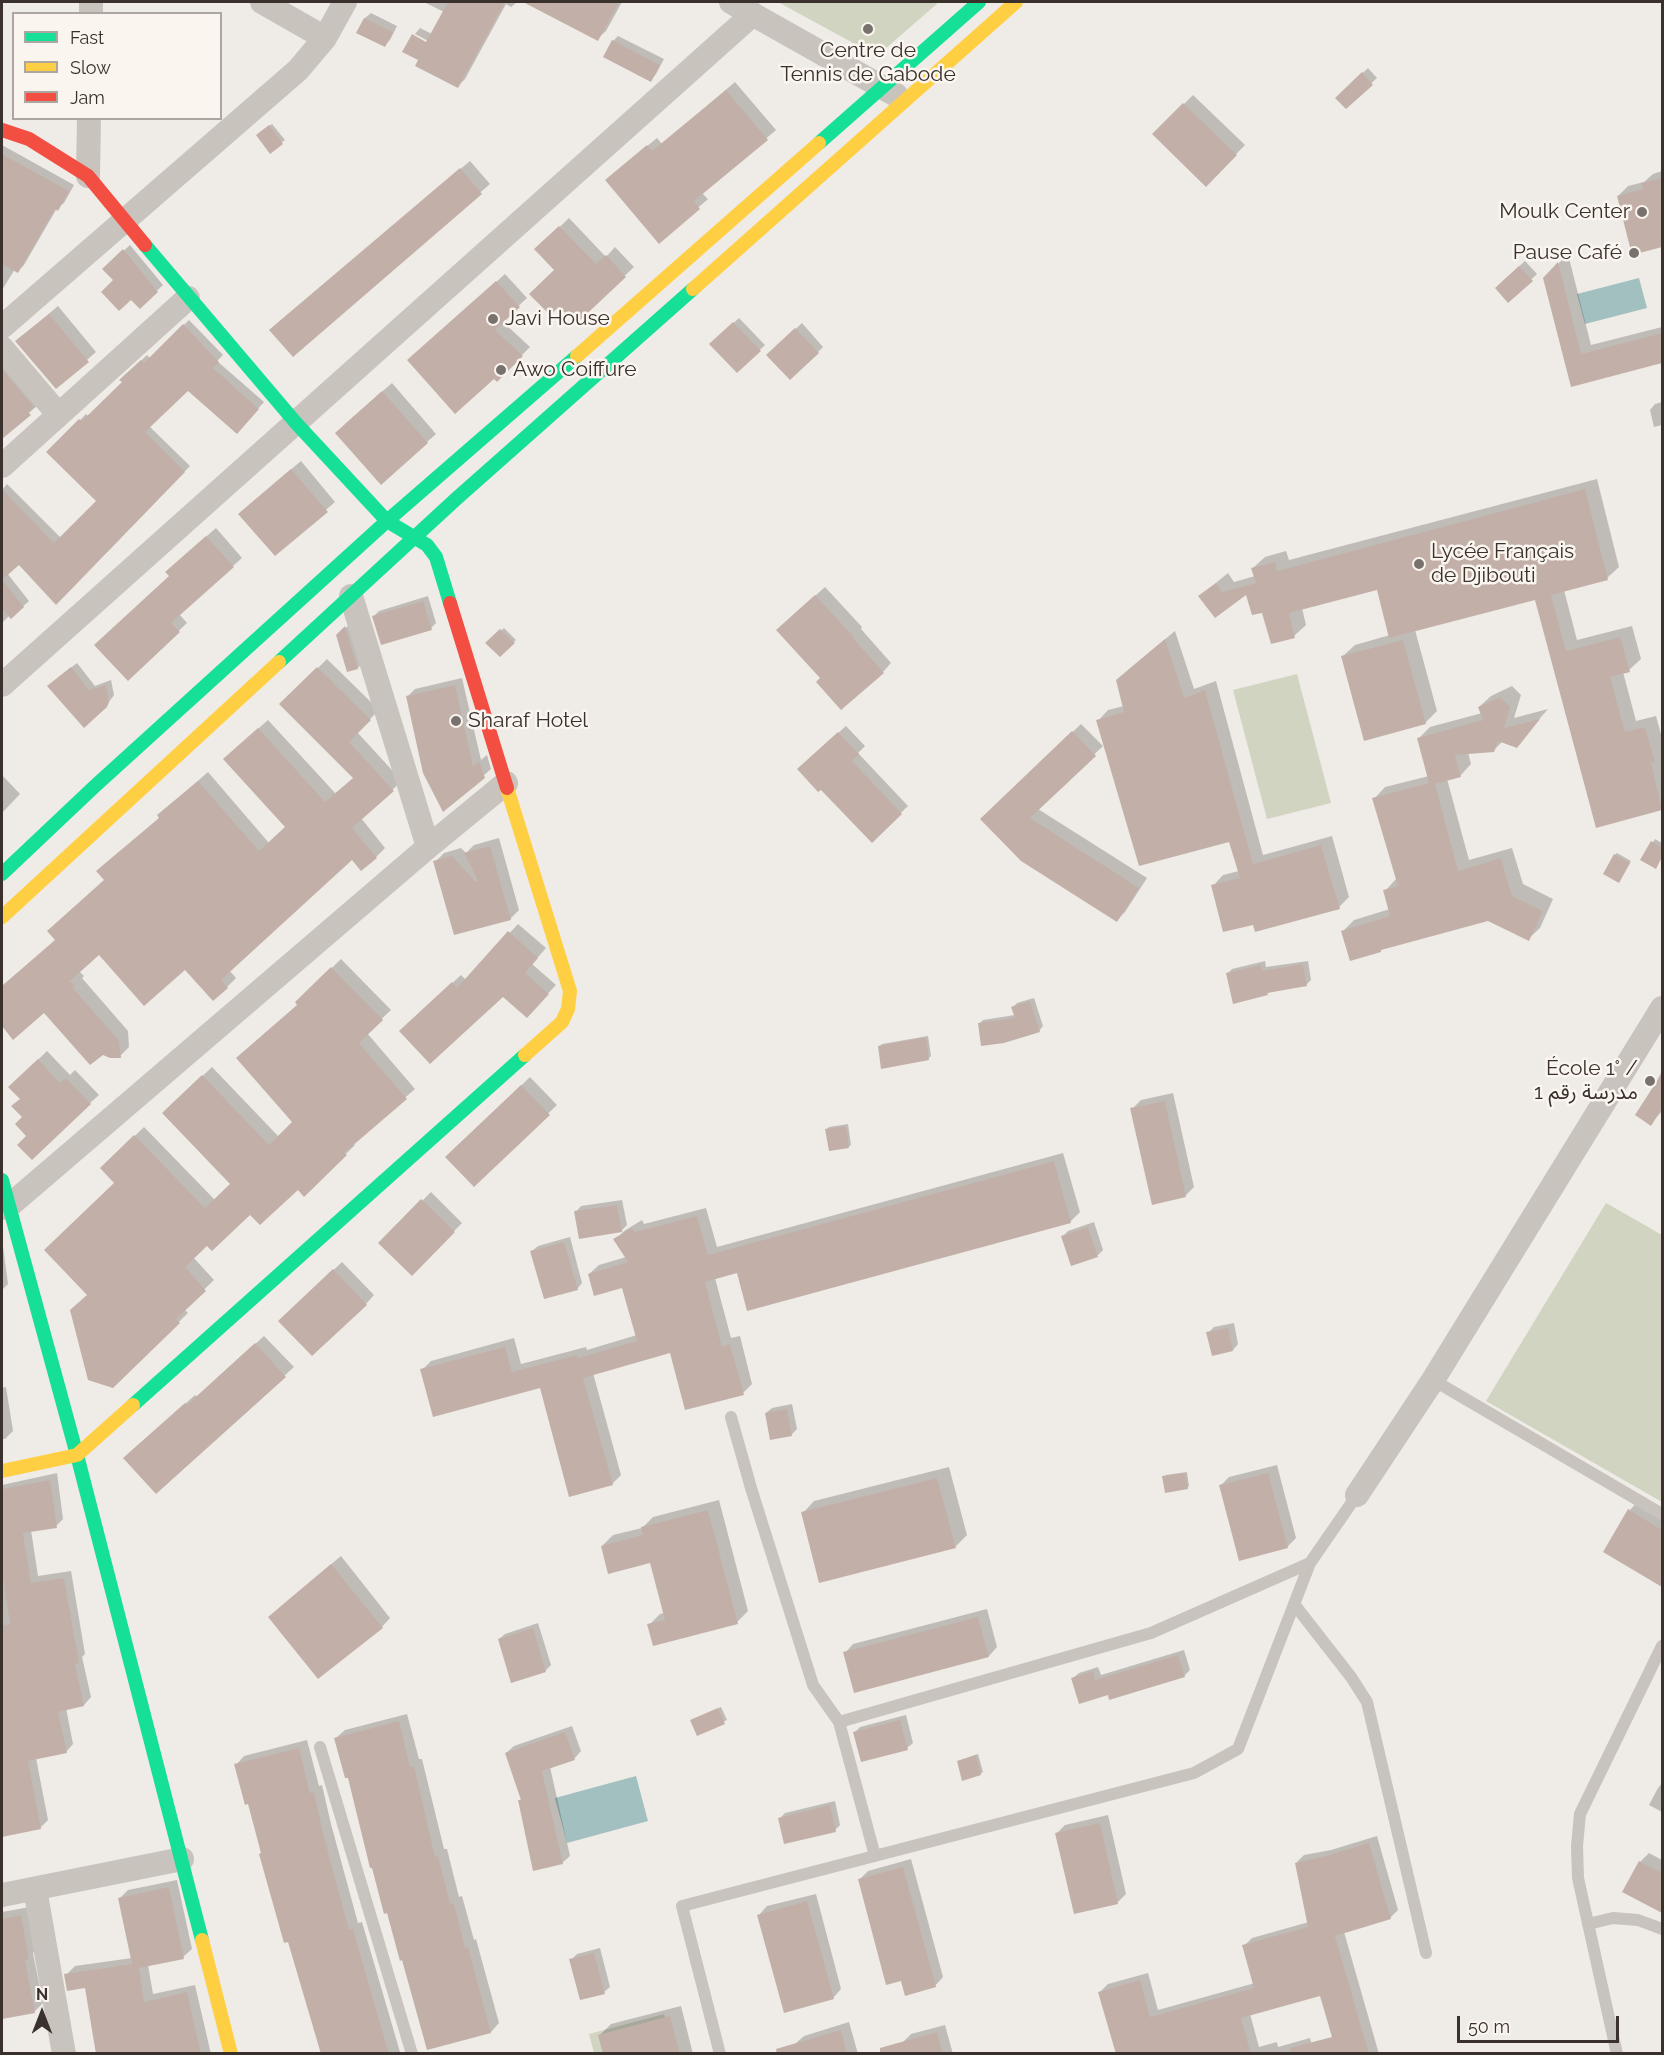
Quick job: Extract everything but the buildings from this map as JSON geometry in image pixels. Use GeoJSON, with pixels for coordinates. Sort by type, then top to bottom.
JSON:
{"type":"FeatureCollection","features":[{"type":"Feature","properties":{"kind":"street"},"geometry":{"type":"LineString","coordinates":[[262,2],[325,38]]}},
{"type":"Feature","properties":{"kind":"street"},"geometry":{"type":"LineString","coordinates":[[2,327],[298,70],[325,38],[345,2]]}},
{"type":"Feature","properties":{"kind":"street"},"geometry":{"type":"LineString","coordinates":[[731,2],[906,101]]}},
{"type":"Feature","properties":{"kind":"street"},"geometry":{"type":"LineString","coordinates":[[2,874],[95,786],[387,521],[979,2]]}},
{"type":"Feature","properties":{"kind":"street"},"geometry":{"type":"LineString","coordinates":[[2,917],[415,537],[1016,2]]}},
{"type":"Feature","properties":{"kind":"street"},"geometry":{"type":"LineString","coordinates":[[2,685],[753,14]]}},
{"type":"Feature","properties":{"kind":"street"},"geometry":{"type":"LineString","coordinates":[[88,176],[89,120]]}},
{"type":"Feature","properties":{"kind":"street"},"geometry":{"type":"LineString","coordinates":[[2,130],[29,139],[88,176],[188,298],[296,423],[387,521],[427,545],[436,557],[570,991],[568,1009],[562,1022],[76,1455],[2,1471]]}},
{"type":"Feature","properties":{"kind":"street"},"geometry":{"type":"LineString","coordinates":[[2,466],[188,298]]}},
{"type":"Feature","properties":{"kind":"street"},"geometry":{"type":"LineString","coordinates":[[2,348],[58,414]]}},
{"type":"Feature","properties":{"kind":"street"},"geometry":{"type":"LineString","coordinates":[[351,596],[428,847]]}},
{"type":"Feature","properties":{"kind":"street"},"geometry":{"type":"LineString","coordinates":[[5,1207],[506,783]]}},
{"type":"Feature","properties":{"kind":"street"},"geometry":{"type":"LineString","coordinates":[[1357,1495],[1433,1380],[1662,1008]]}},
{"type":"Feature","properties":{"kind":"street"},"geometry":{"type":"LineString","coordinates":[[2,1180],[5,1207],[76,1455],[231,2054]]}},
{"type":"Feature","properties":{"kind":"street"},"geometry":{"type":"LineString","coordinates":[[2,1895],[182,1859]]}},
{"type":"Feature","properties":{"kind":"street"},"geometry":{"type":"LineString","coordinates":[[35,1889],[64,2054]]}},
{"type":"Feature","properties":{"kind":"lane"},"geometry":{"type":"LineString","coordinates":[[1433,1380],[1662,1514]]}},
{"type":"Feature","properties":{"kind":"lane"},"geometry":{"type":"LineString","coordinates":[[731,1416],[751,1488],[813,1685],[839,1722],[875,1856]]}},
{"type":"Feature","properties":{"kind":"lane"},"geometry":{"type":"LineString","coordinates":[[720,2054],[682,1906],[1194,1773],[1238,1749],[1310,1563],[1357,1495]]}},
{"type":"Feature","properties":{"kind":"lane"},"geometry":{"type":"LineString","coordinates":[[839,1722],[1151,1633],[1310,1563]]}},
{"type":"Feature","properties":{"kind":"lane"},"geometry":{"type":"LineString","coordinates":[[1294,1604],[1351,1677],[1367,1702],[1426,1953]]}},
{"type":"Feature","properties":{"kind":"lane"},"geometry":{"type":"LineString","coordinates":[[1617,2054],[1578,1878],[1577,1846],[1580,1814],[1662,1646]]}},
{"type":"Feature","properties":{"kind":"lane"},"geometry":{"type":"LineString","coordinates":[[320,1746],[412,2054]]}},
{"type":"Feature","properties":{"kind":"lane"},"geometry":{"type":"LineString","coordinates":[[1588,1924],[1613,1918],[1638,1920],[1662,1929]]}},
{"type":"Feature","properties":{"kind":"green space","name":"Centre de Tennis de Gabode"},"geometry":{"type":"Polygon","coordinates":[[[778,2],[939,2],[877,56],[778,2]]]}},
{"type":"Feature","properties":{"kind":"green space"},"geometry":{"type":"Polygon","coordinates":[[[1297,674],[1331,803],[1267,819],[1233,690],[1297,674]]]}},
{"type":"Feature","properties":{"kind":"green space"},"geometry":{"type":"Polygon","coordinates":[[[1606,1203],[1662,1235],[1662,1502],[1486,1401],[1606,1203]]]}},
{"type":"Feature","properties":{"kind":"green space"},"geometry":{"type":"Polygon","coordinates":[[[664,2014],[675,2053],[594,2053],[589,2034],[664,2014]]]}},
{"type":"Feature","properties":{"kind":"water"},"geometry":{"type":"Polygon","coordinates":[[[1639,278],[1647,308],[1585,324],[1577,294],[1639,278]]]}},
{"type":"Feature","properties":{"kind":"water"},"geometry":{"type":"Polygon","coordinates":[[[636,1776],[648,1821],[567,1843],[555,1798],[636,1776]]]}},
{"type":"Feature","properties":{"kind":"traffic: fast"},"geometry":{"type":"LineString","coordinates":[[819,143],[979,2]]}},
{"type":"Feature","properties":{"kind":"traffic: fast"},"geometry":{"type":"LineString","coordinates":[[145,245],[296,423],[387,521],[427,545],[436,557],[450,603]]}},
{"type":"Feature","properties":{"kind":"traffic: fast"},"geometry":{"type":"LineString","coordinates":[[279,662],[456,499],[693,289]]}},
{"type":"Feature","properties":{"kind":"traffic: fast"},"geometry":{"type":"LineString","coordinates":[[2,874],[95,786],[387,521],[577,356]]}},
{"type":"Feature","properties":{"kind":"traffic: fast"},"geometry":{"type":"LineString","coordinates":[[133,1405],[525,1055]]}},
{"type":"Feature","properties":{"kind":"traffic: fast"},"geometry":{"type":"LineString","coordinates":[[2,1180],[77,1455],[202,1940]]}},
{"type":"Feature","properties":{"kind":"traffic: slow"},"geometry":{"type":"LineString","coordinates":[[693,289],[1016,2]]}},
{"type":"Feature","properties":{"kind":"traffic: slow"},"geometry":{"type":"LineString","coordinates":[[577,356],[819,143]]}},
{"type":"Feature","properties":{"kind":"traffic: slow"},"geometry":{"type":"LineString","coordinates":[[2,917],[279,662]]}},
{"type":"Feature","properties":{"kind":"traffic: slow"},"geometry":{"type":"LineString","coordinates":[[507,788],[570,991],[568,1009],[562,1022],[525,1055]]}},
{"type":"Feature","properties":{"kind":"traffic: slow"},"geometry":{"type":"LineString","coordinates":[[2,1471],[77,1455],[133,1405]]}},
{"type":"Feature","properties":{"kind":"traffic: slow"},"geometry":{"type":"LineString","coordinates":[[202,1940],[231,2054]]}},
{"type":"Feature","properties":{"kind":"traffic: jam"},"geometry":{"type":"LineString","coordinates":[[2,130],[29,139],[88,176],[145,245]]}},
{"type":"Feature","properties":{"kind":"traffic: jam"},"geometry":{"type":"LineString","coordinates":[[450,603],[507,788]]}},
{"type":"Feature","properties":{"kind":"place","name":"Centre de Tennis de Gabode"},"geometry":{"type":"Point","coordinates":[868,29]}},
{"type":"Feature","properties":{"kind":"place","name":"Moulk Center"},"geometry":{"type":"Point","coordinates":[1642,212]}},
{"type":"Feature","properties":{"kind":"place","name":"Pause Café"},"geometry":{"type":"Point","coordinates":[1634,253]}},
{"type":"Feature","properties":{"kind":"place","name":"Javi House"},"geometry":{"type":"Point","coordinates":[493,319]}},
{"type":"Feature","properties":{"kind":"place","name":"Awo Coiffure"},"geometry":{"type":"Point","coordinates":[501,370]}},
{"type":"Feature","properties":{"kind":"place","name":"Lycée Français de Djibouti"},"geometry":{"type":"Point","coordinates":[1419,564]}},
{"type":"Feature","properties":{"kind":"place","name":"Sharaf Hotel"},"geometry":{"type":"Point","coordinates":[456,721]}},
{"type":"Feature","properties":{"kind":"place","name":"École 1° / مدرسة رقم 1"},"geometry":{"type":"Point","coordinates":[1650,1081]}}]}
